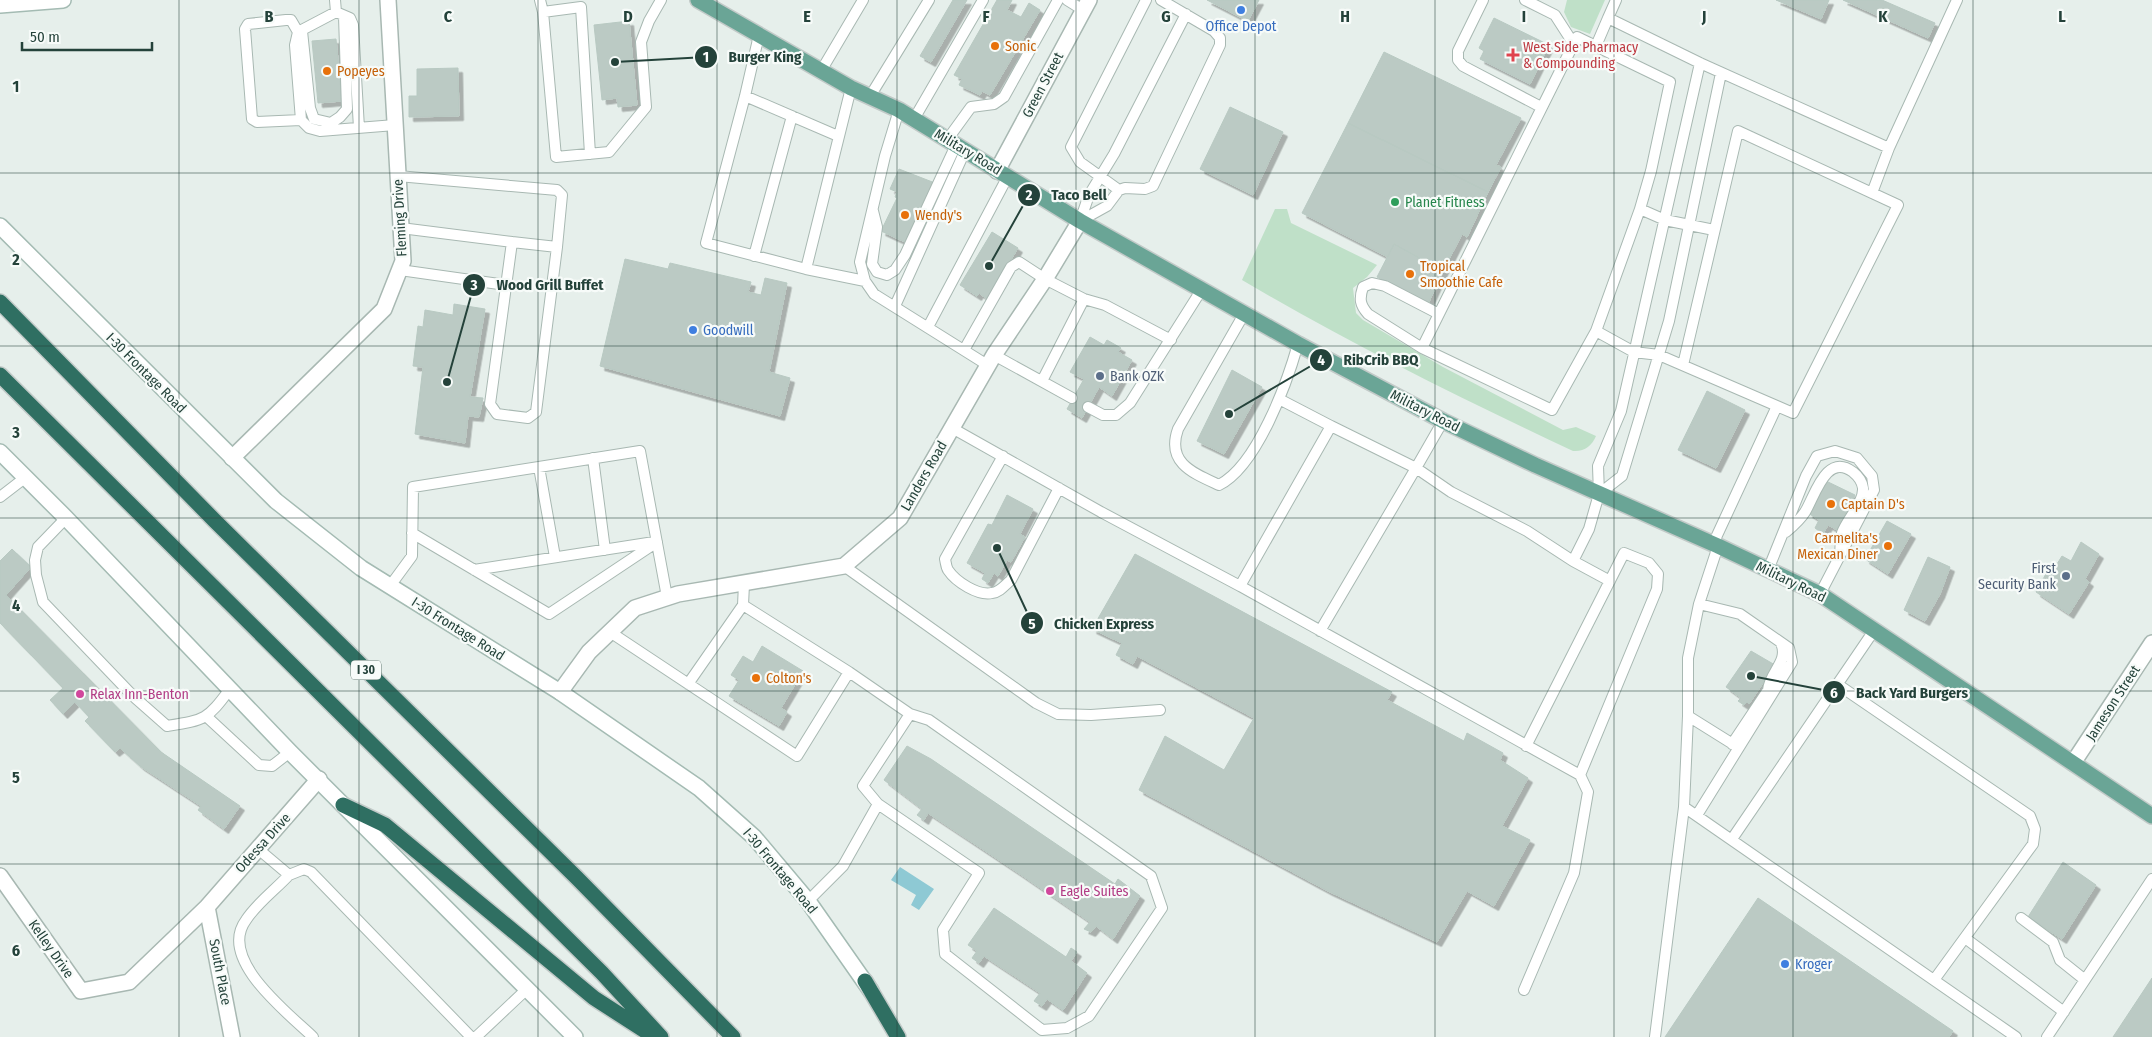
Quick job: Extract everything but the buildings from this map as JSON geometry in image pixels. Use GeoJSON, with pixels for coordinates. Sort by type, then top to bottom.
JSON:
{"type":"FeatureCollection","features":[{"type":"Feature","properties":{"kind":"highway","name":"I 30"},"geometry":{"type":"LineString","coordinates":[[0,302],[215,521],[577,878],[733,1037]]}},
{"type":"Feature","properties":{"kind":"highway"},"geometry":{"type":"LineString","coordinates":[[0,375],[602,972],[661,1037]]}},
{"type":"Feature","properties":{"kind":"highway"},"geometry":{"type":"LineString","coordinates":[[342,804],[385,825],[594,998],[655,1037]]}},
{"type":"Feature","properties":{"kind":"highway"},"geometry":{"type":"LineString","coordinates":[[865,982],[898,1037]]}},
{"type":"Feature","properties":{"kind":"main road","name":"Military Road"},"geometry":{"type":"LineString","coordinates":[[698,0],[869,98],[899,110],[1080,221],[1244,314],[1443,421],[1820,594],[2152,816]]}},
{"type":"Feature","properties":{"kind":"street"},"geometry":{"type":"LineString","coordinates":[[0,4],[64,0]]}},
{"type":"Feature","properties":{"kind":"street","name":"Fleming Drive"},"geometry":{"type":"LineString","coordinates":[[232,458],[384,309],[400,270],[403,261],[388,0]]}},
{"type":"Feature","properties":{"kind":"street","name":"Green Street"},"geometry":{"type":"LineString","coordinates":[[1002,173],[1086,5]]}},
{"type":"Feature","properties":{"kind":"street","name":"Landers Road"},"geometry":{"type":"LineString","coordinates":[[844,566],[900,518],[992,360],[1080,221]]}},
{"type":"Feature","properties":{"kind":"street","name":"I-30 Frontage Road"},"geometry":{"type":"LineString","coordinates":[[0,226],[276,501],[361,568],[560,692],[699,788],[754,837],[808,901],[904,1037]]}},
{"type":"Feature","properties":{"kind":"street"},"geometry":{"type":"LineString","coordinates":[[1,453],[66,518],[290,752],[575,1037]]}},
{"type":"Feature","properties":{"kind":"street"},"geometry":{"type":"LineString","coordinates":[[560,692],[589,652],[635,608],[667,597],[844,566]]}},
{"type":"Feature","properties":{"kind":"street","name":"Jameson Street"},"geometry":{"type":"LineString","coordinates":[[2073,762],[2152,643]]}},
{"type":"Feature","properties":{"kind":"street","name":"Odessa Drive"},"geometry":{"type":"LineString","coordinates":[[206,907],[319,780]]}},
{"type":"Feature","properties":{"kind":"street","name":"Kelley Drive"},"geometry":{"type":"LineString","coordinates":[[0,876],[81,991],[130,982],[206,907]]}},
{"type":"Feature","properties":{"kind":"street","name":"South Place"},"geometry":{"type":"LineString","coordinates":[[206,907],[232,1037]]}},
{"type":"Feature","properties":{"kind":"lane"},"geometry":{"type":"LineString","coordinates":[[301,120],[257,122],[252,119],[244,29],[248,24],[291,20],[300,31],[310,108],[314,119],[331,123],[340,118],[347,109],[340,14],[335,0]]}},
{"type":"Feature","properties":{"kind":"lane"},"geometry":{"type":"LineString","coordinates":[[540,0],[543,12],[556,157],[609,152],[646,107],[641,42],[649,21],[661,0]]}},
{"type":"Feature","properties":{"kind":"lane"},"geometry":{"type":"LineString","coordinates":[[821,71],[863,0]]}},
{"type":"Feature","properties":{"kind":"lane"},"geometry":{"type":"LineString","coordinates":[[869,98],[929,0]]}},
{"type":"Feature","properties":{"kind":"lane"},"geometry":{"type":"LineString","coordinates":[[914,119],[983,0]]}},
{"type":"Feature","properties":{"kind":"lane"},"geometry":{"type":"LineString","coordinates":[[895,306],[971,107],[994,104],[1004,97],[1058,0]]}},
{"type":"Feature","properties":{"kind":"lane"},"geometry":{"type":"LineString","coordinates":[[1067,0],[1086,5]]}},
{"type":"Feature","properties":{"kind":"lane"},"geometry":{"type":"LineString","coordinates":[[1119,190],[1080,162],[1071,147],[1146,0]]}},
{"type":"Feature","properties":{"kind":"lane"},"geometry":{"type":"LineString","coordinates":[[1080,221],[1107,206],[1119,190],[1125,188],[1144,189],[1153,186],[1220,45],[1220,38],[1214,31],[1160,0]]}},
{"type":"Feature","properties":{"kind":"lane"},"geometry":{"type":"LineString","coordinates":[[1483,0],[1458,50],[1458,60],[1463,66],[1541,107]]}},
{"type":"Feature","properties":{"kind":"lane"},"geometry":{"type":"LineString","coordinates":[[1439,314],[1385,286],[1372,283],[1363,287],[1360,296],[1362,306],[1368,314],[1422,348],[1552,410],[1596,331],[1640,209],[1651,172],[1670,82],[1596,46],[1575,40],[1555,16],[1525,0]]}},
{"type":"Feature","properties":{"kind":"lane"},"geometry":{"type":"LineString","coordinates":[[1596,46],[1616,0]]}},
{"type":"Feature","properties":{"kind":"lane"},"geometry":{"type":"LineString","coordinates":[[1872,193],[1889,148],[1957,0]]}},
{"type":"Feature","properties":{"kind":"lane"},"geometry":{"type":"LineString","coordinates":[[543,12],[581,7],[590,154]]}},
{"type":"Feature","properties":{"kind":"lane"},"geometry":{"type":"LineString","coordinates":[[359,128],[353,25],[350,18],[340,14],[300,31],[295,45],[301,120],[309,128],[320,130],[359,128],[395,125]]}},
{"type":"Feature","properties":{"kind":"lane"},"geometry":{"type":"LineString","coordinates":[[1080,221],[1088,195],[1114,154],[1186,14]]}},
{"type":"Feature","properties":{"kind":"lane"},"geometry":{"type":"LineString","coordinates":[[1608,18],[1721,73],[1889,148]]}},
{"type":"Feature","properties":{"kind":"lane"},"geometry":{"type":"LineString","coordinates":[[759,36],[706,243],[806,269],[865,281]]}},
{"type":"Feature","properties":{"kind":"lane"},"geometry":{"type":"LineString","coordinates":[[1422,348],[1575,40]]}},
{"type":"Feature","properties":{"kind":"lane"},"geometry":{"type":"LineString","coordinates":[[1572,561],[1588,529],[1599,494],[1598,466],[1621,411],[1700,63]]}},
{"type":"Feature","properties":{"kind":"lane"},"geometry":{"type":"LineString","coordinates":[[1599,494],[1622,476],[1669,321],[1721,73]]}},
{"type":"Feature","properties":{"kind":"lane"},"geometry":{"type":"LineString","coordinates":[[806,269],[851,88]]}},
{"type":"Feature","properties":{"kind":"lane"},"geometry":{"type":"LineString","coordinates":[[745,96],[838,136]]}},
{"type":"Feature","properties":{"kind":"lane"},"geometry":{"type":"LineString","coordinates":[[899,110],[872,208],[860,262],[865,281],[874,294],[964,350],[1042,381],[1072,398]]}},
{"type":"Feature","properties":{"kind":"lane"},"geometry":{"type":"LineString","coordinates":[[754,256],[792,116]]}},
{"type":"Feature","properties":{"kind":"lane"},"geometry":{"type":"LineString","coordinates":[[1596,331],[1634,352],[1659,354],[1683,365],[1777,406],[1793,414],[1898,204],[1738,131],[1683,365]]}},
{"type":"Feature","properties":{"kind":"lane"},"geometry":{"type":"LineString","coordinates":[[872,208],[877,227],[872,264],[877,272],[887,275],[895,270],[905,255],[956,145]]}},
{"type":"Feature","properties":{"kind":"lane"},"geometry":{"type":"LineString","coordinates":[[928,327],[1002,173]]}},
{"type":"Feature","properties":{"kind":"lane"},"geometry":{"type":"LineString","coordinates":[[398,176],[557,190],[562,195],[536,412],[528,418],[497,414],[490,404],[512,242]]}},
{"type":"Feature","properties":{"kind":"lane"},"geometry":{"type":"LineString","coordinates":[[1640,209],[1665,220],[1714,230]]}},
{"type":"Feature","properties":{"kind":"lane"},"geometry":{"type":"LineString","coordinates":[[401,228],[557,247]]}},
{"type":"Feature","properties":{"kind":"lane"},"geometry":{"type":"LineString","coordinates":[[964,350],[990,301],[1011,267],[1018,262],[1045,279],[1084,299],[1105,305],[1171,340]]}},
{"type":"Feature","properties":{"kind":"lane"},"geometry":{"type":"LineString","coordinates":[[400,270],[506,285]]}},
{"type":"Feature","properties":{"kind":"lane"},"geometry":{"type":"LineString","coordinates":[[1088,407],[1103,415],[1116,415],[1130,404],[1202,289]]}},
{"type":"Feature","properties":{"kind":"lane"},"geometry":{"type":"LineString","coordinates":[[1042,381],[1084,299]]}},
{"type":"Feature","properties":{"kind":"lane"},"geometry":{"type":"LineString","coordinates":[[1244,314],[1178,429],[1174,440],[1175,450],[1180,462],[1198,474],[1219,484],[1228,480],[1238,471],[1272,416],[1289,376],[1298,344]]}},
{"type":"Feature","properties":{"kind":"lane"},"geometry":{"type":"LineString","coordinates":[[1279,400],[1416,468],[1451,492],[1526,530],[1572,561],[1610,581]]}},
{"type":"Feature","properties":{"kind":"lane"},"geometry":{"type":"LineString","coordinates":[[1654,1037],[1684,807],[1688,716],[1688,658],[1699,604],[1715,545],[1777,406]]}},
{"type":"Feature","properties":{"kind":"lane"},"geometry":{"type":"LineString","coordinates":[[1320,631],[1443,421]]}},
{"type":"Feature","properties":{"kind":"lane"},"geometry":{"type":"LineString","coordinates":[[1240,586],[1331,426]]}},
{"type":"Feature","properties":{"kind":"lane"},"geometry":{"type":"LineString","coordinates":[[952,428],[1580,776],[1588,792],[1574,872],[1524,990]]}},
{"type":"Feature","properties":{"kind":"lane"},"geometry":{"type":"LineString","coordinates":[[390,586],[412,556],[413,486],[640,451],[667,597]]}},
{"type":"Feature","properties":{"kind":"lane"},"geometry":{"type":"LineString","coordinates":[[1768,570],[1806,476],[1817,456],[1835,451],[1857,458],[1872,476],[1874,490],[1820,594]]}},
{"type":"Feature","properties":{"kind":"lane"},"geometry":{"type":"LineString","coordinates":[[1003,456],[945,559],[947,569],[955,577],[975,590],[993,593],[1000,590],[1011,580],[1059,488]]}},
{"type":"Feature","properties":{"kind":"lane"},"geometry":{"type":"LineString","coordinates":[[593,458],[605,550]]}},
{"type":"Feature","properties":{"kind":"lane"},"geometry":{"type":"LineString","coordinates":[[539,467],[554,557]]}},
{"type":"Feature","properties":{"kind":"lane"},"geometry":{"type":"LineString","coordinates":[[1784,533],[1804,513],[1823,477],[1830,470],[1839,467],[1849,469],[1858,476],[1863,487],[1862,495],[1842,534],[1839,559]]}},
{"type":"Feature","properties":{"kind":"lane"},"geometry":{"type":"LineString","coordinates":[[0,498],[26,477]]}},
{"type":"Feature","properties":{"kind":"lane"},"geometry":{"type":"LineString","coordinates":[[66,518],[38,547],[35,560],[36,575],[43,602],[133,696],[167,726],[198,721],[213,712],[230,689]]}},
{"type":"Feature","properties":{"kind":"lane"},"geometry":{"type":"LineString","coordinates":[[412,533],[549,614],[657,542]]}},
{"type":"Feature","properties":{"kind":"lane"},"geometry":{"type":"LineString","coordinates":[[474,570],[657,542]]}},
{"type":"Feature","properties":{"kind":"lane"},"geometry":{"type":"LineString","coordinates":[[1526,746],[1624,553],[1649,563],[1658,574],[1657,589],[1580,776]]}},
{"type":"Feature","properties":{"kind":"lane"},"geometry":{"type":"LineString","coordinates":[[844,566],[1036,703],[1058,714],[1091,715],[1160,710]]}},
{"type":"Feature","properties":{"kind":"lane"},"geometry":{"type":"LineString","coordinates":[[688,684],[743,605],[744,584]]}},
{"type":"Feature","properties":{"kind":"lane"},"geometry":{"type":"LineString","coordinates":[[1697,815],[1736,746],[1792,662],[1789,648],[1740,614],[1699,604]]}},
{"type":"Feature","properties":{"kind":"lane"},"geometry":{"type":"LineString","coordinates":[[743,605],[849,672],[910,714],[929,720],[1151,876],[1162,908],[1089,1016],[1067,1028],[1042,1030],[945,954],[943,930],[979,873],[878,804],[863,786],[910,714]]}},
{"type":"Feature","properties":{"kind":"lane"},"geometry":{"type":"LineString","coordinates":[[1732,839],[1875,630]]}},
{"type":"Feature","properties":{"kind":"lane"},"geometry":{"type":"LineString","coordinates":[[610,632],[797,756],[849,672]]}},
{"type":"Feature","properties":{"kind":"lane"},"geometry":{"type":"LineString","coordinates":[[1837,684],[2030,816],[2035,829],[2033,844],[1934,980]]}},
{"type":"Feature","properties":{"kind":"lane"},"geometry":{"type":"LineString","coordinates":[[206,716],[259,765],[272,766],[290,752]]}},
{"type":"Feature","properties":{"kind":"lane"},"geometry":{"type":"LineString","coordinates":[[1688,716],[1736,746]]}},
{"type":"Feature","properties":{"kind":"lane"},"geometry":{"type":"LineString","coordinates":[[808,901],[843,866],[878,804]]}},
{"type":"Feature","properties":{"kind":"lane"},"geometry":{"type":"LineString","coordinates":[[1684,807],[2016,1037]]}},
{"type":"Feature","properties":{"kind":"lane"},"geometry":{"type":"LineString","coordinates":[[257,848],[289,875]]}},
{"type":"Feature","properties":{"kind":"lane"},"geometry":{"type":"LineString","coordinates":[[313,1037],[256,982],[244,960],[239,938],[245,920],[289,875],[304,869],[311,872],[471,1037]]}},
{"type":"Feature","properties":{"kind":"lane"},"geometry":{"type":"LineString","coordinates":[[2047,1037],[2152,879]]}},
{"type":"Feature","properties":{"kind":"lane"},"geometry":{"type":"LineString","coordinates":[[2021,918],[2053,942],[2060,960],[2085,980]]}},
{"type":"Feature","properties":{"kind":"lane"},"geometry":{"type":"LineString","coordinates":[[1964,938],[2064,1012]]}},
{"type":"Feature","properties":{"kind":"lane"},"geometry":{"type":"LineString","coordinates":[[476,1037],[528,988]]}},
{"type":"Feature","properties":{"kind":"green space"},"geometry":{"type":"Polygon","coordinates":[[[1567,0],[1605,0],[1590,34],[1571,27],[1564,12],[1567,0]]]}},
{"type":"Feature","properties":{"kind":"green space"},"geometry":{"type":"Polygon","coordinates":[[[1275,209],[1287,209],[1291,223],[1377,265],[1367,277],[1353,288],[1356,313],[1363,320],[1443,367],[1563,430],[1576,427],[1596,436],[1592,443],[1587,448],[1573,451],[1405,369],[1323,326],[1242,280],[1275,209]]]}},
{"type":"Feature","properties":{"kind":"water"},"geometry":{"type":"Polygon","coordinates":[[[900,867],[934,889],[919,910],[911,905],[916,895],[891,880],[900,867]]]}},
{"type":"Feature","properties":{"kind":"place","name":"Office Depot"},"geometry":{"type":"Point","coordinates":[1241,10]}},
{"type":"Feature","properties":{"kind":"place","name":"Sonic"},"geometry":{"type":"Point","coordinates":[995,46]}},
{"type":"Feature","properties":{"kind":"place","name":"West Side Pharmacy & Compounding"},"geometry":{"type":"Point","coordinates":[1513,55]}},
{"type":"Feature","properties":{"kind":"place","name":"Burger King"},"geometry":{"type":"Point","coordinates":[615,62]}},
{"type":"Feature","properties":{"kind":"place","name":"Popeyes"},"geometry":{"type":"Point","coordinates":[327,71]}},
{"type":"Feature","properties":{"kind":"place","name":"Planet Fitness"},"geometry":{"type":"Point","coordinates":[1395,202]}},
{"type":"Feature","properties":{"kind":"place","name":"Wendy's"},"geometry":{"type":"Point","coordinates":[905,215]}},
{"type":"Feature","properties":{"kind":"place","name":"Taco Bell"},"geometry":{"type":"Point","coordinates":[989,266]}},
{"type":"Feature","properties":{"kind":"place","name":"Tropical Smoothie Cafe"},"geometry":{"type":"Point","coordinates":[1410,274]}},
{"type":"Feature","properties":{"kind":"place","name":"Goodwill"},"geometry":{"type":"Point","coordinates":[693,330]}},
{"type":"Feature","properties":{"kind":"place","name":"Bank OZK"},"geometry":{"type":"Point","coordinates":[1100,376]}},
{"type":"Feature","properties":{"kind":"place","name":"Wood Grill Buffet"},"geometry":{"type":"Point","coordinates":[447,382]}},
{"type":"Feature","properties":{"kind":"place","name":"RibCrib BBQ"},"geometry":{"type":"Point","coordinates":[1229,414]}},
{"type":"Feature","properties":{"kind":"place","name":"Captain D's"},"geometry":{"type":"Point","coordinates":[1831,504]}},
{"type":"Feature","properties":{"kind":"place","name":"Carmelita's Mexican Diner"},"geometry":{"type":"Point","coordinates":[1888,546]}},
{"type":"Feature","properties":{"kind":"place","name":"Chicken Express"},"geometry":{"type":"Point","coordinates":[997,548]}},
{"type":"Feature","properties":{"kind":"place","name":"First Security Bank"},"geometry":{"type":"Point","coordinates":[2066,576]}},
{"type":"Feature","properties":{"kind":"place","name":"Back Yard Burgers"},"geometry":{"type":"Point","coordinates":[1751,676]}},
{"type":"Feature","properties":{"kind":"place","name":"Colton's"},"geometry":{"type":"Point","coordinates":[756,678]}},
{"type":"Feature","properties":{"kind":"place","name":"Relax Inn-Benton"},"geometry":{"type":"Point","coordinates":[80,694]}},
{"type":"Feature","properties":{"kind":"place","name":"Eagle Suites"},"geometry":{"type":"Point","coordinates":[1050,891]}},
{"type":"Feature","properties":{"kind":"place","name":"Kroger"},"geometry":{"type":"Point","coordinates":[1785,964]}}]}
